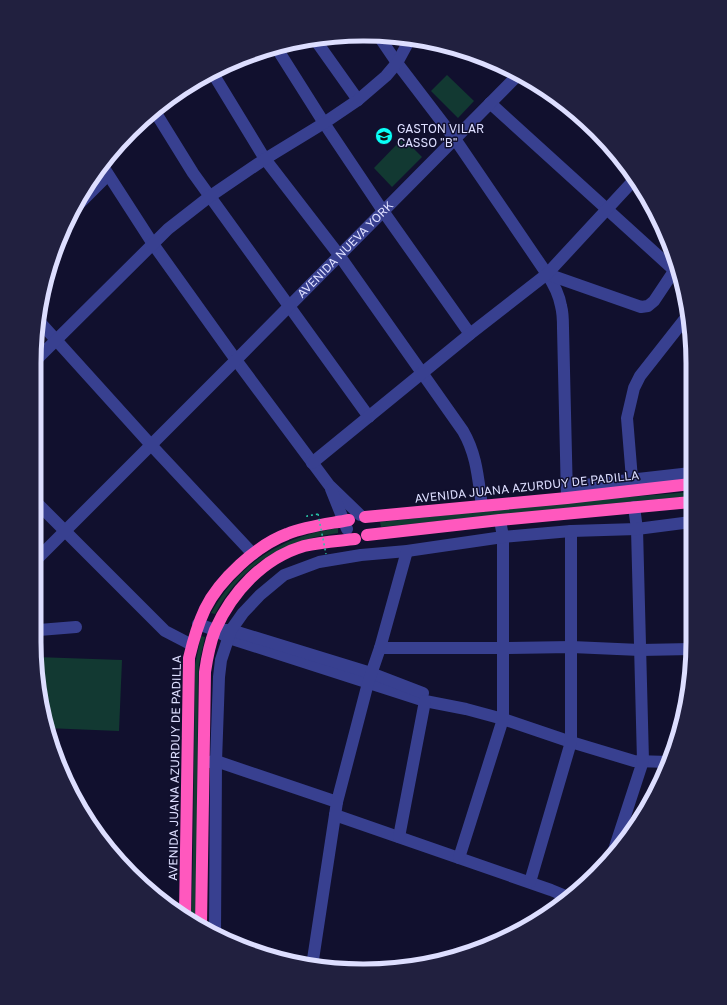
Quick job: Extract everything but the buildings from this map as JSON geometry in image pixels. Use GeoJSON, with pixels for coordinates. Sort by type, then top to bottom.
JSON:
{"type":"FeatureCollection","features":[{"type":"Feature","properties":{"kind":"highway","name":"AVENIDA JUANA AZURDUY DE PADILLA"},"geometry":{"type":"LineString","coordinates":[[185,911],[189,658],[198,624],[206,607],[235,570],[253,554],[286,534],[309,527],[353,520],[482,506],[567,492],[686,484]]}},
{"type":"Feature","properties":{"kind":"highway"},"geometry":{"type":"LineString","coordinates":[[201,920],[205,672],[208,651],[215,630],[228,607],[242,588],[258,572],[270,562],[290,551],[304,546],[361,539],[367,535],[500,520],[686,502]]}},
{"type":"Feature","properties":{"kind":"highway"},"geometry":{"type":"LineString","coordinates":[[355,539],[350,535],[353,520],[369,521],[370,528],[367,535]]}},
{"type":"Feature","properties":{"kind":"street"},"geometry":{"type":"LineString","coordinates":[[383,42],[455,139],[553,283],[561,305],[564,328],[567,492],[632,479],[686,474]]}},
{"type":"Feature","properties":{"kind":"street"},"geometry":{"type":"LineString","coordinates":[[319,44],[358,100]]}},
{"type":"Feature","properties":{"kind":"street"},"geometry":{"type":"LineString","coordinates":[[41,355],[168,230],[209,197],[265,159],[324,123],[358,100],[386,76],[397,63],[407,44]]}},
{"type":"Feature","properties":{"kind":"street"},"geometry":{"type":"LineString","coordinates":[[279,52],[324,123],[383,211],[470,334]]}},
{"type":"Feature","properties":{"kind":"street"},"geometry":{"type":"LineString","coordinates":[[215,77],[265,159],[339,255],[463,431],[474,453],[482,506]]}},
{"type":"Feature","properties":{"kind":"street","name":"AVENIDA NUEVA YORK"},"geometry":{"type":"LineString","coordinates":[[41,555],[515,78]]}},
{"type":"Feature","properties":{"kind":"street"},"geometry":{"type":"LineString","coordinates":[[490,103],[671,268]]}},
{"type":"Feature","properties":{"kind":"street"},"geometry":{"type":"LineString","coordinates":[[157,116],[193,174],[209,197],[369,417]]}},
{"type":"Feature","properties":{"kind":"street"},"geometry":{"type":"LineString","coordinates":[[95,184],[106,171],[153,244],[353,520]]}},
{"type":"Feature","properties":{"kind":"street"},"geometry":{"type":"LineString","coordinates":[[312,463],[470,334],[547,274],[631,183]]}},
{"type":"Feature","properties":{"kind":"street"},"geometry":{"type":"LineString","coordinates":[[547,274],[641,307],[648,306],[654,301],[673,274]]}},
{"type":"Feature","properties":{"kind":"street"},"geometry":{"type":"LineString","coordinates":[[632,479],[627,418],[634,388],[640,376],[683,321]]}},
{"type":"Feature","properties":{"kind":"street"},"geometry":{"type":"LineString","coordinates":[[44,326],[151,445],[253,554]]}},
{"type":"Feature","properties":{"kind":"street"},"geometry":{"type":"LineString","coordinates":[[329,485],[353,520]]}},
{"type":"Feature","properties":{"kind":"street"},"geometry":{"type":"LineString","coordinates":[[41,507],[165,631],[192,645]]}},
{"type":"Feature","properties":{"kind":"street"},"geometry":{"type":"LineString","coordinates":[[617,840],[643,761],[637,528],[634,507]]}},
{"type":"Feature","properties":{"kind":"street"},"geometry":{"type":"LineString","coordinates":[[459,858],[503,719],[503,537],[500,520]]}},
{"type":"Feature","properties":{"kind":"street"},"geometry":{"type":"LineString","coordinates":[[215,928],[216,762],[221,660],[230,634],[243,613],[260,595],[284,575],[319,562],[361,555],[407,551],[503,537],[571,531],[637,528],[686,523]]}},
{"type":"Feature","properties":{"kind":"street"},"geometry":{"type":"LineString","coordinates":[[530,882],[571,742],[571,531]]}},
{"type":"Feature","properties":{"kind":"street"},"geometry":{"type":"LineString","coordinates":[[313,960],[337,802],[370,678],[380,648],[407,551]]}},
{"type":"Feature","properties":{"kind":"street"},"geometry":{"type":"LineString","coordinates":[[198,624],[634,761],[662,762]]}},
{"type":"Feature","properties":{"kind":"street"},"geometry":{"type":"LineString","coordinates":[[41,630],[76,628]]}},
{"type":"Feature","properties":{"kind":"street"},"geometry":{"type":"LineString","coordinates":[[380,648],[572,647],[640,650],[686,649]]}},
{"type":"Feature","properties":{"kind":"street"},"geometry":{"type":"LineString","coordinates":[[370,678],[425,701],[466,709]]}},
{"type":"Feature","properties":{"kind":"street"},"geometry":{"type":"LineString","coordinates":[[399,837],[425,701]]}},
{"type":"Feature","properties":{"kind":"street"},"geometry":{"type":"LineString","coordinates":[[203,762],[216,762],[337,802]]}},
{"type":"Feature","properties":{"kind":"street"},"geometry":{"type":"LineString","coordinates":[[335,815],[563,895]]}},
{"type":"Feature","properties":{"kind":"path"},"geometry":{"type":"LineString","coordinates":[[307,516],[318,514],[326,554]]}},
{"type":"Feature","properties":{"kind":"green space"},"geometry":{"type":"Polygon","coordinates":[[[447,75],[474,101],[458,118],[431,91],[447,75]]]}},
{"type":"Feature","properties":{"kind":"green space"},"geometry":{"type":"Polygon","coordinates":[[[403,138],[422,157],[392,187],[374,168],[403,138]]]}},
{"type":"Feature","properties":{"kind":"green space"},"geometry":{"type":"Polygon","coordinates":[[[686,492],[686,496],[381,527],[380,522],[604,499],[686,492]]]}},
{"type":"Feature","properties":{"kind":"green space"},"geometry":{"type":"Polygon","coordinates":[[[338,528],[338,533],[312,538],[293,544],[279,550],[254,566],[232,588],[215,614],[211,613],[240,574],[265,554],[294,539],[313,533],[338,528]]]}},
{"type":"Feature","properties":{"kind":"green space"},"geometry":{"type":"Polygon","coordinates":[[[201,636],[205,637],[199,664],[198,680],[195,917],[191,914],[195,665],[201,636]]]}},
{"type":"Feature","properties":{"kind":"green space"},"geometry":{"type":"Polygon","coordinates":[[[42,657],[122,660],[119,731],[53,728],[47,704],[42,657]]]}},
{"type":"Feature","properties":{"kind":"place","name":"GASTON VILAR CASSO \"B\""},"geometry":{"type":"Point","coordinates":[384,136]}}]}
